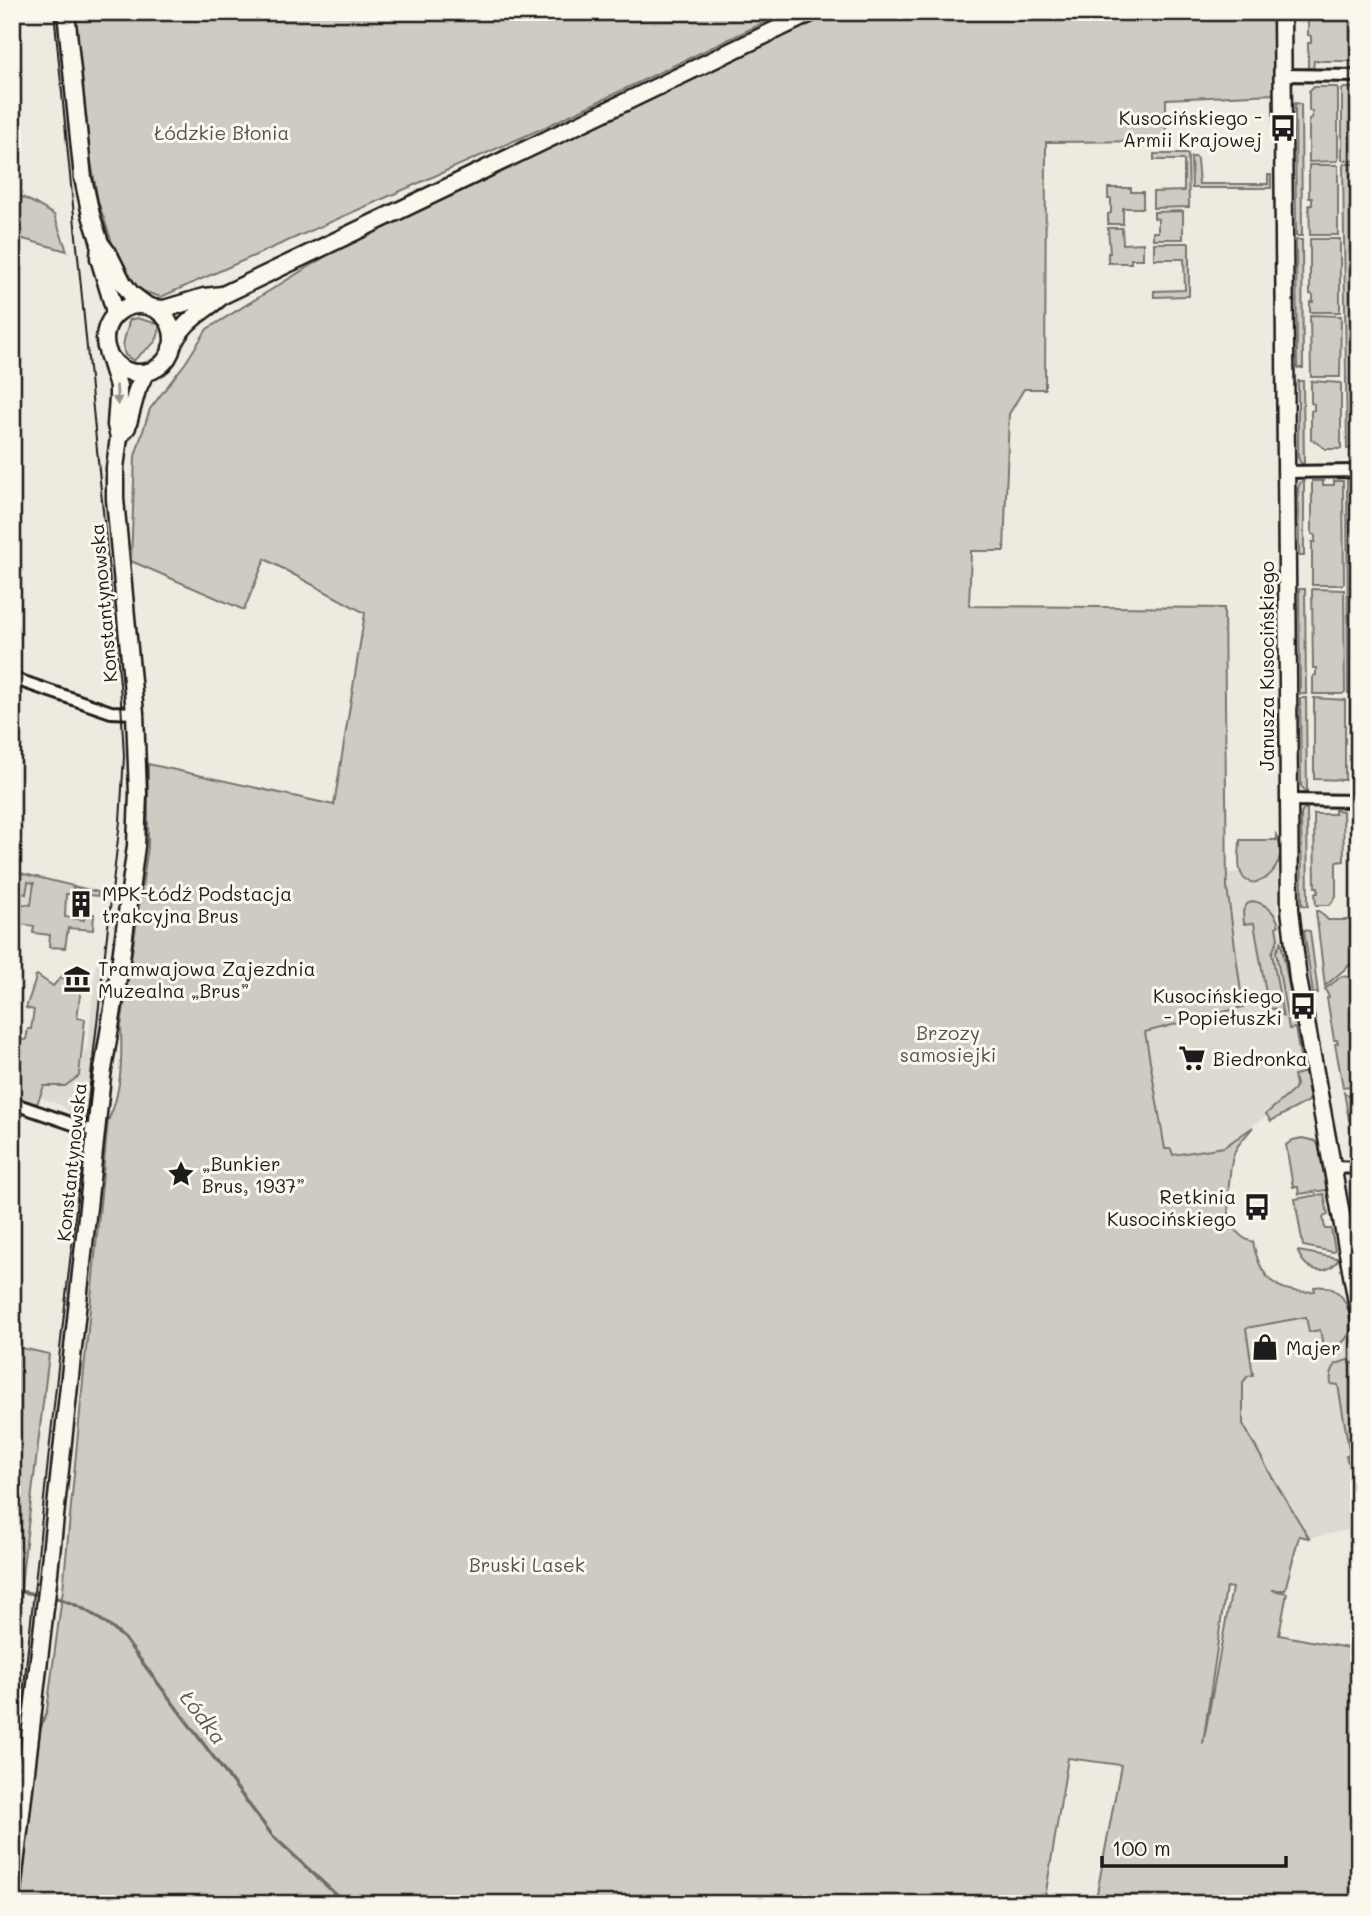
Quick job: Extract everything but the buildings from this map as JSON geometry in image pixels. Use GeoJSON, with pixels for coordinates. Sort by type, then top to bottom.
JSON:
{"type":"FeatureCollection","features":[{"type":"Feature","properties":{"kind":"main road"},"geometry":{"type":"LineString","coordinates":[[66,12],[83,178],[91,215],[100,243],[127,289],[162,314],[168,323],[173,338],[171,348]]}},
{"type":"Feature","properties":{"kind":"main road"},"geometry":{"type":"LineString","coordinates":[[100,243],[99,258],[114,308],[114,316],[106,331],[108,354],[124,370],[145,373],[163,362],[178,333],[190,319],[223,295],[813,12]]}},
{"type":"Feature","properties":{"kind":"main road","name":"Janusza Kusocińskiego"},"geometry":{"type":"LineString","coordinates":[[1282,12],[1289,892],[1294,952],[1359,1313]]}},
{"type":"Feature","properties":{"kind":"main road"},"geometry":{"type":"LineString","coordinates":[[114,316],[129,306],[164,309],[204,297],[223,295]]}},
{"type":"Feature","properties":{"kind":"main road","name":"Konstantynowska"},"geometry":{"type":"LineString","coordinates":[[12,1891],[102,1076],[136,846],[138,794],[135,713],[114,484],[119,437],[116,425],[118,386],[108,354]]}},
{"type":"Feature","properties":{"kind":"main road","name":"Konstantynowska"},"geometry":{"type":"LineString","coordinates":[[119,437],[127,428],[137,390],[145,373]]}},
{"type":"Feature","properties":{"kind":"street"},"geometry":{"type":"LineString","coordinates":[[1282,75],[1359,76]]}},
{"type":"Feature","properties":{"kind":"street"},"geometry":{"type":"LineString","coordinates":[[1286,472],[1359,471]]}},
{"type":"Feature","properties":{"kind":"street"},"geometry":{"type":"LineString","coordinates":[[12,678],[111,712],[135,713]]}},
{"type":"Feature","properties":{"kind":"street"},"geometry":{"type":"LineString","coordinates":[[1288,800],[1359,801]]}},
{"type":"Feature","properties":{"kind":"street"},"geometry":{"type":"LineString","coordinates":[[12,1103],[96,1132]]}},
{"type":"Feature","properties":{"kind":"street"},"geometry":{"type":"LineString","coordinates":[[1332,1167],[1359,1168]]}},
{"type":"Feature","properties":{"kind":"shaded area"},"geometry":{"type":"Polygon","coordinates":[[[1279,867],[1277,914],[1304,1073],[1297,1089],[1272,1112],[1225,1146],[1173,1155],[1171,1147],[1163,1149],[1141,1029],[1222,874],[1279,867]]]}},
{"type":"Feature","properties":{"kind":"shaded area"},"geometry":{"type":"Polygon","coordinates":[[[12,872],[18,873],[16,883],[34,883],[31,905],[12,901],[12,872]]]}},
{"type":"Feature","properties":{"kind":"shaded area"},"geometry":{"type":"Polygon","coordinates":[[[96,964],[106,965],[89,1130],[86,1129],[84,1141],[79,1140],[76,1118],[63,1106],[39,1097],[43,1086],[65,1086],[81,1074],[84,1050],[87,1052],[96,964]]]}},
{"type":"Feature","properties":{"kind":"shaded area"},"geometry":{"type":"Polygon","coordinates":[[[1347,1309],[1359,1371],[1359,1528],[1309,1538],[1243,1424],[1242,1327],[1347,1309]]]}},
{"type":"Feature","properties":{"kind":"green space","name":"Łódzkie Błonia"},"geometry":{"type":"Polygon","coordinates":[[[74,12],[786,12],[541,129],[161,297],[145,292],[132,283],[121,269],[98,201],[86,134],[74,12]]]}},
{"type":"Feature","properties":{"kind":"green space"},"geometry":{"type":"Polygon","coordinates":[[[828,12],[1273,12],[1274,94],[1166,99],[1166,141],[1046,142],[1045,389],[1024,389],[1009,414],[1004,551],[971,551],[969,606],[1224,608],[1227,887],[1243,1007],[1145,1032],[1165,1149],[1171,1149],[1173,1155],[1224,1147],[1253,1127],[1238,1146],[1231,1165],[1228,1199],[1232,1225],[1241,1236],[1253,1242],[1260,1265],[1272,1282],[1280,1287],[1301,1292],[1315,1291],[1314,1287],[1331,1289],[1343,1298],[1349,1313],[1349,1335],[1340,1344],[1324,1351],[1320,1330],[1309,1332],[1306,1317],[1246,1328],[1253,1375],[1243,1382],[1243,1424],[1309,1538],[1299,1536],[1285,1590],[1272,1590],[1287,1593],[1279,1635],[1359,1650],[1359,1904],[1197,1904],[1175,1900],[1174,1904],[1095,1904],[1121,1765],[1068,1758],[1045,1898],[1074,1904],[20,1904],[34,1774],[40,1731],[47,1710],[63,1589],[108,1121],[119,1087],[121,1026],[148,847],[148,764],[334,805],[365,613],[265,559],[244,610],[131,561],[135,456],[150,409],[207,329],[357,237],[828,12]],[[1226,1587],[1203,1744],[1232,1588],[1226,1587]]]}},
{"type":"Feature","properties":{"kind":"green space"},"geometry":{"type":"Polygon","coordinates":[[[1321,12],[1359,12],[1359,61],[1314,61],[1313,70],[1308,68],[1308,43],[1311,43],[1311,36],[1308,35],[1308,13],[1313,13],[1314,20],[1322,20],[1321,12]]]}},
{"type":"Feature","properties":{"kind":"green space"},"geometry":{"type":"Polygon","coordinates":[[[1314,87],[1336,87],[1338,90],[1337,161],[1309,162],[1309,119],[1312,118],[1312,111],[1309,111],[1309,91],[1314,87]]]}},
{"type":"Feature","properties":{"kind":"green space"},"geometry":{"type":"Polygon","coordinates":[[[1344,88],[1359,88],[1359,161],[1342,160],[1344,88]]]}},
{"type":"Feature","properties":{"kind":"green space"},"geometry":{"type":"Polygon","coordinates":[[[1295,103],[1301,104],[1302,236],[1296,236],[1295,103]]]}},
{"type":"Feature","properties":{"kind":"green space"},"geometry":{"type":"Polygon","coordinates":[[[1154,154],[1188,155],[1189,207],[1153,208],[1153,192],[1184,191],[1184,160],[1154,160],[1154,154]]]}},
{"type":"Feature","properties":{"kind":"green space"},"geometry":{"type":"Polygon","coordinates":[[[1191,157],[1196,157],[1197,160],[1199,184],[1268,184],[1268,175],[1271,175],[1271,188],[1192,188],[1191,157]]]}},
{"type":"Feature","properties":{"kind":"green space"},"geometry":{"type":"Polygon","coordinates":[[[1359,164],[1359,448],[1347,449],[1343,166],[1359,164]]]}},
{"type":"Feature","properties":{"kind":"green space"},"geometry":{"type":"Polygon","coordinates":[[[1309,165],[1338,166],[1338,235],[1310,235],[1309,205],[1312,205],[1312,198],[1309,198],[1309,165]]]}},
{"type":"Feature","properties":{"kind":"green space"},"geometry":{"type":"Polygon","coordinates":[[[1108,188],[1131,188],[1131,192],[1143,192],[1143,208],[1123,208],[1123,224],[1108,224],[1111,199],[1108,199],[1108,188]]]}},
{"type":"Feature","properties":{"kind":"green space"},"geometry":{"type":"Polygon","coordinates":[[[12,192],[54,215],[67,251],[12,236],[12,192]]]}},
{"type":"Feature","properties":{"kind":"green space"},"geometry":{"type":"Polygon","coordinates":[[[1183,211],[1183,239],[1153,239],[1153,232],[1158,232],[1158,219],[1154,218],[1154,212],[1183,211]]]}},
{"type":"Feature","properties":{"kind":"green space"},"geometry":{"type":"Polygon","coordinates":[[[1108,228],[1122,228],[1123,244],[1143,243],[1143,259],[1131,259],[1131,263],[1108,263],[1108,228]]]}},
{"type":"Feature","properties":{"kind":"green space"},"geometry":{"type":"Polygon","coordinates":[[[1310,239],[1340,239],[1340,312],[1310,312],[1313,295],[1310,294],[1310,239]]]}},
{"type":"Feature","properties":{"kind":"green space"},"geometry":{"type":"Polygon","coordinates":[[[1296,240],[1302,240],[1303,368],[1297,368],[1296,240]]]}},
{"type":"Feature","properties":{"kind":"green space"},"geometry":{"type":"Polygon","coordinates":[[[1154,243],[1189,243],[1189,296],[1154,297],[1154,291],[1185,290],[1184,259],[1154,259],[1154,243]]]}},
{"type":"Feature","properties":{"kind":"green space"},"geometry":{"type":"Polygon","coordinates":[[[1310,315],[1341,316],[1340,377],[1311,377],[1310,315]]]}},
{"type":"Feature","properties":{"kind":"green space"},"geometry":{"type":"Polygon","coordinates":[[[136,318],[159,324],[159,332],[155,342],[134,361],[125,355],[123,346],[129,320],[136,318]]]}},
{"type":"Feature","properties":{"kind":"green space"},"geometry":{"type":"Polygon","coordinates":[[[1298,381],[1303,381],[1304,465],[1298,457],[1298,381]]]}},
{"type":"Feature","properties":{"kind":"green space"},"geometry":{"type":"Polygon","coordinates":[[[1311,381],[1341,383],[1341,449],[1326,449],[1311,439],[1311,411],[1314,410],[1314,404],[1311,403],[1311,381]]]}},
{"type":"Feature","properties":{"kind":"green space"},"geometry":{"type":"Polygon","coordinates":[[[1347,479],[1359,479],[1359,694],[1348,693],[1347,479]]]}},
{"type":"Feature","properties":{"kind":"green space"},"geometry":{"type":"Polygon","coordinates":[[[1304,480],[1304,556],[1299,556],[1298,488],[1304,480]]]}},
{"type":"Feature","properties":{"kind":"green space"},"geometry":{"type":"Polygon","coordinates":[[[1312,481],[1334,485],[1334,481],[1343,481],[1342,585],[1312,585],[1312,542],[1315,542],[1315,535],[1312,534],[1312,481]]]}},
{"type":"Feature","properties":{"kind":"green space"},"geometry":{"type":"Polygon","coordinates":[[[1299,589],[1305,589],[1306,694],[1300,694],[1299,589]]]}},
{"type":"Feature","properties":{"kind":"green space"},"geometry":{"type":"Polygon","coordinates":[[[1312,589],[1344,590],[1345,692],[1342,694],[1313,694],[1316,668],[1313,668],[1312,589]]]}},
{"type":"Feature","properties":{"kind":"green space"},"geometry":{"type":"Polygon","coordinates":[[[1300,698],[1306,698],[1307,793],[1301,786],[1300,698]]]}},
{"type":"Feature","properties":{"kind":"green space"},"geometry":{"type":"Polygon","coordinates":[[[1314,698],[1345,700],[1345,780],[1314,779],[1314,698]]]}},
{"type":"Feature","properties":{"kind":"green space"},"geometry":{"type":"Polygon","coordinates":[[[1350,698],[1359,698],[1359,738],[1351,743],[1350,742],[1350,698]]]}},
{"type":"Feature","properties":{"kind":"green space"},"geometry":{"type":"Polygon","coordinates":[[[1307,808],[1308,906],[1302,905],[1301,814],[1307,808]]]}},
{"type":"Feature","properties":{"kind":"green space"},"geometry":{"type":"Polygon","coordinates":[[[1335,810],[1343,811],[1344,861],[1336,862],[1336,896],[1330,905],[1316,905],[1315,893],[1318,893],[1318,887],[1315,887],[1314,814],[1335,814],[1335,810]]]}},
{"type":"Feature","properties":{"kind":"green space"},"geometry":{"type":"Polygon","coordinates":[[[1276,835],[1280,858],[1275,868],[1261,881],[1246,880],[1239,865],[1240,840],[1276,840],[1276,835]]]}},
{"type":"Feature","properties":{"kind":"green space"},"geometry":{"type":"Polygon","coordinates":[[[12,871],[98,892],[98,896],[79,894],[79,888],[73,887],[72,894],[66,894],[65,917],[84,920],[85,914],[94,914],[93,930],[68,928],[65,948],[49,947],[50,935],[33,933],[34,926],[20,924],[22,904],[31,905],[34,883],[28,882],[26,894],[15,892],[18,873],[12,871]]]}},
{"type":"Feature","properties":{"kind":"green space"},"geometry":{"type":"Polygon","coordinates":[[[1253,901],[1269,909],[1279,925],[1276,927],[1278,939],[1272,953],[1283,1016],[1275,1009],[1261,1007],[1258,1001],[1267,999],[1254,923],[1244,924],[1243,911],[1247,904],[1253,901]]]}},
{"type":"Feature","properties":{"kind":"green space"},"geometry":{"type":"Polygon","coordinates":[[[1316,911],[1328,920],[1359,920],[1359,957],[1325,986],[1316,911]]]}},
{"type":"Feature","properties":{"kind":"green space"},"geometry":{"type":"Polygon","coordinates":[[[1304,930],[1310,931],[1318,993],[1313,994],[1304,930]]]}},
{"type":"Feature","properties":{"kind":"green space"},"geometry":{"type":"Polygon","coordinates":[[[1281,942],[1309,1101],[1271,1121],[1266,1114],[1294,1090],[1294,1075],[1303,1073],[1295,1028],[1289,1029],[1276,952],[1281,942]]]}},
{"type":"Feature","properties":{"kind":"green space"},"geometry":{"type":"Polygon","coordinates":[[[37,975],[53,986],[63,975],[66,987],[81,989],[77,1018],[85,1019],[79,1076],[65,1086],[44,1086],[37,1104],[12,1096],[12,1039],[26,1040],[28,1029],[31,1029],[34,1010],[26,1008],[37,975]]]}},
{"type":"Feature","properties":{"kind":"green space"},"geometry":{"type":"Polygon","coordinates":[[[1342,976],[1359,979],[1359,1040],[1356,1040],[1359,1043],[1359,1085],[1343,1087],[1335,1044],[1338,1043],[1334,1040],[1327,998],[1329,997],[1325,989],[1342,976]]]}},
{"type":"Feature","properties":{"kind":"green space"},"geometry":{"type":"Polygon","coordinates":[[[1344,1092],[1359,1104],[1359,1157],[1356,1157],[1356,1140],[1353,1140],[1352,1120],[1349,1120],[1344,1092]]]}},
{"type":"Feature","properties":{"kind":"green space"},"geometry":{"type":"Polygon","coordinates":[[[1302,1138],[1318,1144],[1327,1190],[1299,1194],[1298,1187],[1293,1187],[1286,1145],[1302,1138]]]}},
{"type":"Feature","properties":{"kind":"green space"},"geometry":{"type":"Polygon","coordinates":[[[1324,1194],[1328,1215],[1323,1217],[1325,1229],[1331,1229],[1335,1250],[1333,1252],[1303,1246],[1295,1199],[1324,1194]]]}},
{"type":"Feature","properties":{"kind":"green space"},"geometry":{"type":"Polygon","coordinates":[[[1298,1251],[1339,1258],[1329,1268],[1317,1270],[1305,1264],[1298,1251]]]}},
{"type":"Feature","properties":{"kind":"green space"},"geometry":{"type":"Polygon","coordinates":[[[12,1346],[49,1354],[14,1661],[12,1660],[12,1346]]]}},
{"type":"Feature","properties":{"kind":"green space"},"geometry":{"type":"Polygon","coordinates":[[[1347,1360],[1358,1366],[1359,1370],[1359,1467],[1348,1463],[1346,1456],[1350,1455],[1338,1385],[1331,1384],[1331,1374],[1336,1364],[1347,1360]]]}},
{"type":"Feature","properties":{"kind":"waterway","name":"Łódka"},"geometry":{"type":"LineString","coordinates":[[12,1590],[41,1595]]}},
{"type":"Feature","properties":{"kind":"waterway","name":"Łódka"},"geometry":{"type":"LineString","coordinates":[[52,1597],[91,1613],[124,1638],[272,1835],[346,1904]]}},
{"type":"Feature","properties":{"kind":"tram line"},"geometry":{"type":"LineString","coordinates":[[12,1798],[120,821],[124,756],[120,684],[54,12]]}},
{"type":"Feature","properties":{"kind":"place","name":"Kusocińskiego - Armii Krajowej"},"geometry":{"type":"Point","coordinates":[1283,128]}},
{"type":"Feature","properties":{"kind":"place","name":"MPK-Łódź Podstacja trakcyjna Brus"},"geometry":{"type":"Point","coordinates":[81,904]}},
{"type":"Feature","properties":{"kind":"place","name":"Tramwajowa Zajezdnia Muzealna „Brus”"},"geometry":{"type":"Point","coordinates":[77,979]}},
{"type":"Feature","properties":{"kind":"place","name":"Kusocińskiego - Popiełuszki"},"geometry":{"type":"Point","coordinates":[1303,1006]}},
{"type":"Feature","properties":{"kind":"place","name":"Biedronka"},"geometry":{"type":"Point","coordinates":[1192,1058]}},
{"type":"Feature","properties":{"kind":"place","name":"„Bunkier Brus, 1937”"},"geometry":{"type":"Point","coordinates":[181,1174]}},
{"type":"Feature","properties":{"kind":"place","name":"Retkinia Kusocińskiego"},"geometry":{"type":"Point","coordinates":[1257,1207]}},
{"type":"Feature","properties":{"kind":"place","name":"Majer"},"geometry":{"type":"Point","coordinates":[1265,1347]}},
{"type":"Feature","properties":{"kind":"park label","name":"Brzozy samosiejki"},"geometry":{"type":"Point","coordinates":[948,1043]}},
{"type":"Feature","properties":{"kind":"park label","name":"Bruski Lasek"},"geometry":{"type":"Point","coordinates":[527,1564]}}]}
